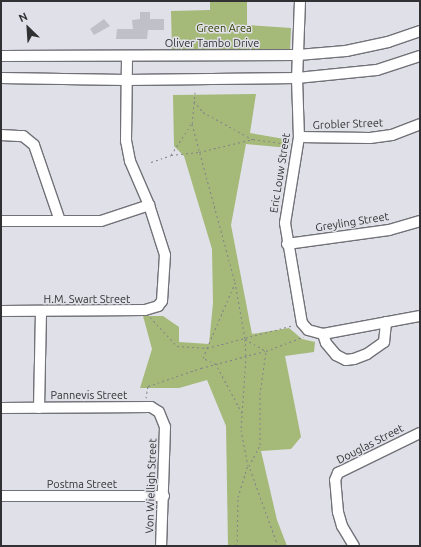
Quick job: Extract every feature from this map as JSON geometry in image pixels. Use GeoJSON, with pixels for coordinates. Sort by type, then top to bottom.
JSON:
{"type":"FeatureCollection","features":[{"type":"Feature","properties":{"kind":"street","name":"Eric Louw Street"},"geometry":{"type":"LineString","coordinates":[[300,1],[297,78],[299,137],[285,207],[287,244],[302,323]]}},
{"type":"Feature","properties":{"kind":"street","name":"Oliver Tambo Drive"},"geometry":{"type":"LineString","coordinates":[[1,56],[127,57],[172,54],[298,55],[346,51],[388,42],[420,31]]}},
{"type":"Feature","properties":{"kind":"street"},"geometry":{"type":"LineString","coordinates":[[1,78],[126,80],[297,78],[377,70],[420,56]]}},
{"type":"Feature","properties":{"kind":"street"},"geometry":{"type":"LineString","coordinates":[[1,221],[101,221],[149,206],[130,161],[126,141],[127,57]]}},
{"type":"Feature","properties":{"kind":"street","name":"Grobler Street"},"geometry":{"type":"LineString","coordinates":[[299,137],[370,138],[392,135],[420,124]]}},
{"type":"Feature","properties":{"kind":"street"},"geometry":{"type":"LineString","coordinates":[[1,135],[23,136],[34,145],[60,221]]}},
{"type":"Feature","properties":{"kind":"street","name":"H.M. Swart Street"},"geometry":{"type":"LineString","coordinates":[[1,311],[145,310],[158,306],[163,294],[165,255],[149,206]]}},
{"type":"Feature","properties":{"kind":"street","name":"Greyling Street"},"geometry":{"type":"LineString","coordinates":[[287,244],[389,230],[420,221]]}},
{"type":"Feature","properties":{"kind":"street"},"geometry":{"type":"LineString","coordinates":[[39,408],[41,311]]}},
{"type":"Feature","properties":{"kind":"street"},"geometry":{"type":"LineString","coordinates":[[319,334],[420,316]]}},
{"type":"Feature","properties":{"kind":"street"},"geometry":{"type":"LineString","coordinates":[[302,323],[319,334],[336,355],[346,360],[354,360],[367,354],[384,342],[386,322]]}},
{"type":"Feature","properties":{"kind":"street","name":"Pannevis Street"},"geometry":{"type":"LineString","coordinates":[[1,408],[145,407]]}},
{"type":"Feature","properties":{"kind":"street","name":"Von Wielligh Street"},"geometry":{"type":"LineString","coordinates":[[145,407],[151,407],[159,412],[165,427],[164,496],[161,546]]}},
{"type":"Feature","properties":{"kind":"street","name":"Douglas Street"},"geometry":{"type":"LineString","coordinates":[[354,546],[342,526],[335,480],[347,467],[420,433]]}},
{"type":"Feature","properties":{"kind":"street","name":"Postma Street"},"geometry":{"type":"LineString","coordinates":[[1,496],[164,496]]}},
{"type":"Feature","properties":{"kind":"path"},"geometry":{"type":"LineString","coordinates":[[195,92],[192,124],[236,282],[245,340],[246,356],[241,430],[248,464],[278,546]]}},
{"type":"Feature","properties":{"kind":"path"},"geometry":{"type":"LineString","coordinates":[[194,101],[203,112],[253,139],[288,144]]}},
{"type":"Feature","properties":{"kind":"path"},"geometry":{"type":"LineString","coordinates":[[171,155],[192,124]]}},
{"type":"Feature","properties":{"kind":"path"},"geometry":{"type":"LineString","coordinates":[[151,162],[171,155],[199,152],[253,139]]}},
{"type":"Feature","properties":{"kind":"path"},"geometry":{"type":"LineString","coordinates":[[236,282],[203,358],[216,364],[242,413]]}},
{"type":"Feature","properties":{"kind":"path"},"geometry":{"type":"LineString","coordinates":[[145,310],[156,326],[177,346],[207,348],[245,340],[302,323]]}},
{"type":"Feature","properties":{"kind":"path"},"geometry":{"type":"LineString","coordinates":[[145,407],[148,386],[216,364],[266,351],[319,334]]}},
{"type":"Feature","properties":{"kind":"path"},"geometry":{"type":"LineString","coordinates":[[245,340],[266,351]]}},
{"type":"Feature","properties":{"kind":"path"},"geometry":{"type":"LineString","coordinates":[[249,466],[260,445],[260,394],[266,351]]}},
{"type":"Feature","properties":{"kind":"path"},"geometry":{"type":"LineString","coordinates":[[237,546],[238,497],[248,464]]}},
{"type":"Feature","properties":{"kind":"green space","name":"Green Area"},"geometry":{"type":"Polygon","coordinates":[[[210,1],[247,1],[247,25],[291,28],[290,52],[172,51],[171,11],[210,10],[210,1]]]}},
{"type":"Feature","properties":{"kind":"green space"},"geometry":{"type":"Polygon","coordinates":[[[256,94],[250,133],[290,140],[289,148],[246,144],[231,225],[252,334],[289,328],[302,339],[315,342],[314,352],[285,356],[301,437],[291,449],[261,451],[277,520],[287,546],[228,546],[226,426],[207,380],[179,388],[140,388],[152,349],[143,316],[163,316],[179,327],[179,342],[209,344],[213,303],[212,249],[184,156],[174,146],[173,95],[256,94]]]}},
{"type":"Feature","properties":{"kind":"building"},"geometry":{"type":"Polygon","coordinates":[[[140,12],[150,12],[150,19],[164,19],[164,30],[148,30],[147,39],[116,39],[117,29],[133,29],[132,20],[140,19],[140,12]]]}},
{"type":"Feature","properties":{"kind":"building"},"geometry":{"type":"Polygon","coordinates":[[[104,19],[110,26],[94,35],[90,29],[104,19]]]}}]}
